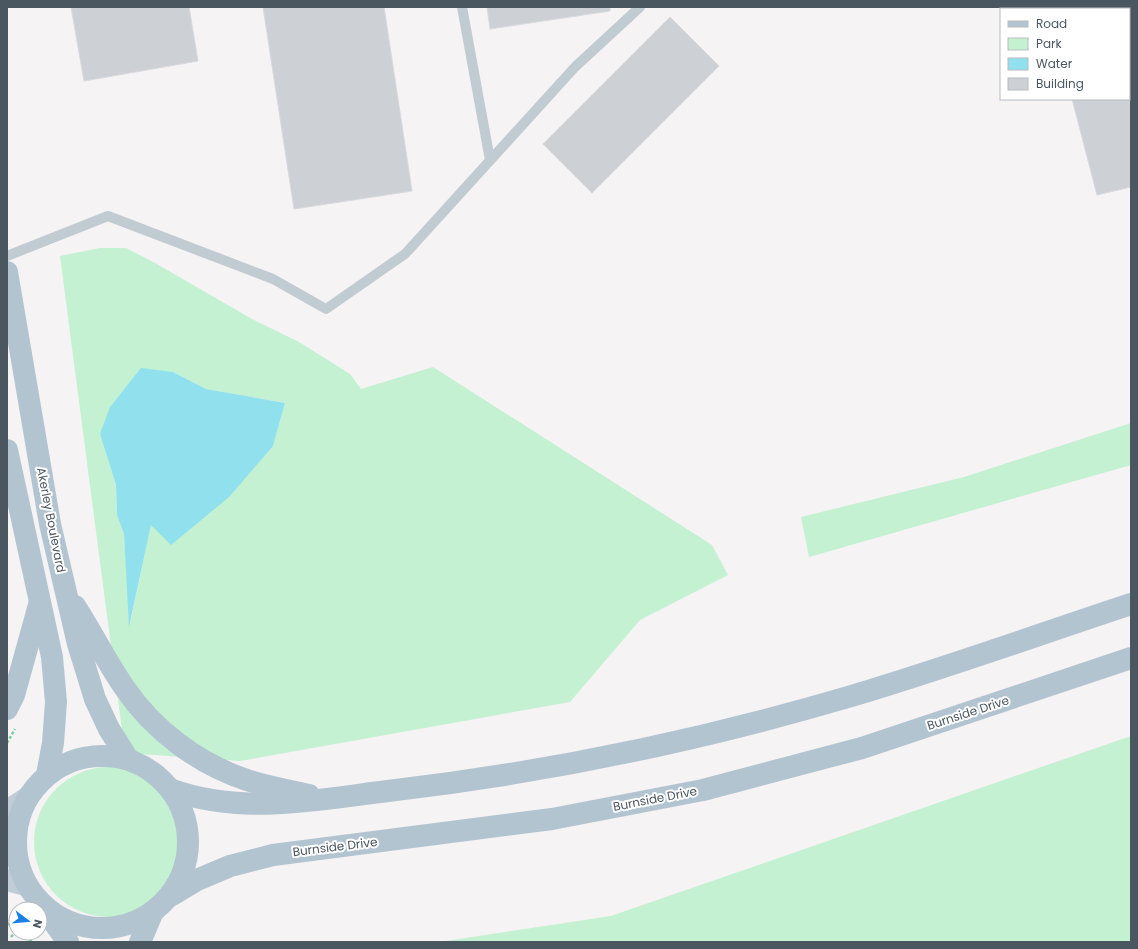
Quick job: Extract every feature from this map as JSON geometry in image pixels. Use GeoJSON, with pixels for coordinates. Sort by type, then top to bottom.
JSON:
{"type":"FeatureCollection","features":[{"type":"Feature","properties":{"kind":"main road","name":"Akerley Boulevard"},"geometry":{"type":"LineString","coordinates":[[7,272],[50,524],[78,644],[95,699],[109,729],[128,759]]}},
{"type":"Feature","properties":{"kind":"main road"},"geometry":{"type":"LineString","coordinates":[[7,450],[52,657],[56,702],[53,743],[47,775]]}},
{"type":"Feature","properties":{"kind":"main road"},"geometry":{"type":"LineString","coordinates":[[66,593],[123,686],[141,709],[173,740],[226,772],[248,781],[328,799]]}},
{"type":"Feature","properties":{"kind":"main road"},"geometry":{"type":"LineString","coordinates":[[7,709],[14,695],[40,602]]}},
{"type":"Feature","properties":{"kind":"main road"},"geometry":{"type":"LineString","coordinates":[[172,790],[196,799],[229,804],[273,805],[428,787],[541,769],[690,739],[849,696],[1131,604]]}},
{"type":"Feature","properties":{"kind":"main road","name":"Burnside Drive"},"geometry":{"type":"LineString","coordinates":[[172,895],[197,880],[230,866],[272,855],[552,819],[703,790],[862,748],[1131,658]]}},
{"type":"Feature","properties":{"kind":"main road"},"geometry":{"type":"LineString","coordinates":[[7,811],[27,798],[47,775],[73,760],[100,755],[128,759],[152,771],[172,790],[185,815],[189,843],[185,870],[172,895],[152,914],[127,926],[99,930],[70,924],[48,910]]}},
{"type":"Feature","properties":{"kind":"main road"},"geometry":{"type":"LineString","coordinates":[[27,798],[16,826],[16,882],[36,901]]}},
{"type":"Feature","properties":{"kind":"main road"},"geometry":{"type":"LineString","coordinates":[[48,914],[68,942]]}},
{"type":"Feature","properties":{"kind":"main road"},"geometry":{"type":"LineString","coordinates":[[140,942],[152,914]]}},
{"type":"Feature","properties":{"kind":"lane"},"geometry":{"type":"LineString","coordinates":[[462,7],[490,160]]}},
{"type":"Feature","properties":{"kind":"lane"},"geometry":{"type":"LineString","coordinates":[[7,256],[108,216],[273,278],[326,309],[405,254],[575,67],[640,7]]}},
{"type":"Feature","properties":{"kind":"green space"},"geometry":{"type":"Polygon","coordinates":[[[100,248],[126,248],[252,319],[299,342],[350,374],[361,389],[433,367],[712,545],[728,575],[640,620],[570,702],[240,761],[125,753],[60,256],[100,248]],[[173,372],[100,434],[116,485],[117,515],[124,534],[130,624],[151,524],[273,446],[285,403],[206,389],[173,372]]]}},
{"type":"Feature","properties":{"kind":"green space"},"geometry":{"type":"Polygon","coordinates":[[[1131,423],[1131,465],[809,557],[801,517],[964,477],[1131,423]]]}},
{"type":"Feature","properties":{"kind":"green space"},"geometry":{"type":"Polygon","coordinates":[[[1131,736],[1131,942],[439,942],[611,916],[1131,736]]]}},
{"type":"Feature","properties":{"kind":"green space"},"geometry":{"type":"Polygon","coordinates":[[[116,767],[138,772],[151,779],[167,794],[179,813],[183,827],[183,857],[179,871],[172,884],[157,900],[138,912],[124,916],[102,917],[80,912],[67,905],[46,884],[39,871],[35,857],[34,835],[39,813],[46,800],[67,779],[80,772],[94,768],[116,767]]]}},
{"type":"Feature","properties":{"kind":"water"},"geometry":{"type":"Polygon","coordinates":[[[141,368],[173,372],[206,389],[285,403],[273,446],[229,497],[171,545],[151,525],[129,627],[124,534],[117,515],[116,485],[100,434],[110,407],[141,368]]]}},
{"type":"Feature","properties":{"kind":"building"},"geometry":{"type":"Polygon","coordinates":[[[71,7],[189,7],[198,61],[84,81],[71,7]]]}},
{"type":"Feature","properties":{"kind":"building"},"geometry":{"type":"Polygon","coordinates":[[[263,7],[384,7],[412,191],[294,209],[263,7]]]}},
{"type":"Feature","properties":{"kind":"building"},"geometry":{"type":"Polygon","coordinates":[[[487,7],[610,7],[610,11],[490,29],[487,7]]]}},
{"type":"Feature","properties":{"kind":"building"},"geometry":{"type":"Polygon","coordinates":[[[1131,7],[1131,187],[1097,195],[1072,100],[1130,100],[1130,8],[1108,8],[1131,7]]]}},
{"type":"Feature","properties":{"kind":"building"},"geometry":{"type":"Polygon","coordinates":[[[670,17],[719,66],[592,193],[543,144],[670,17]]]}}]}
